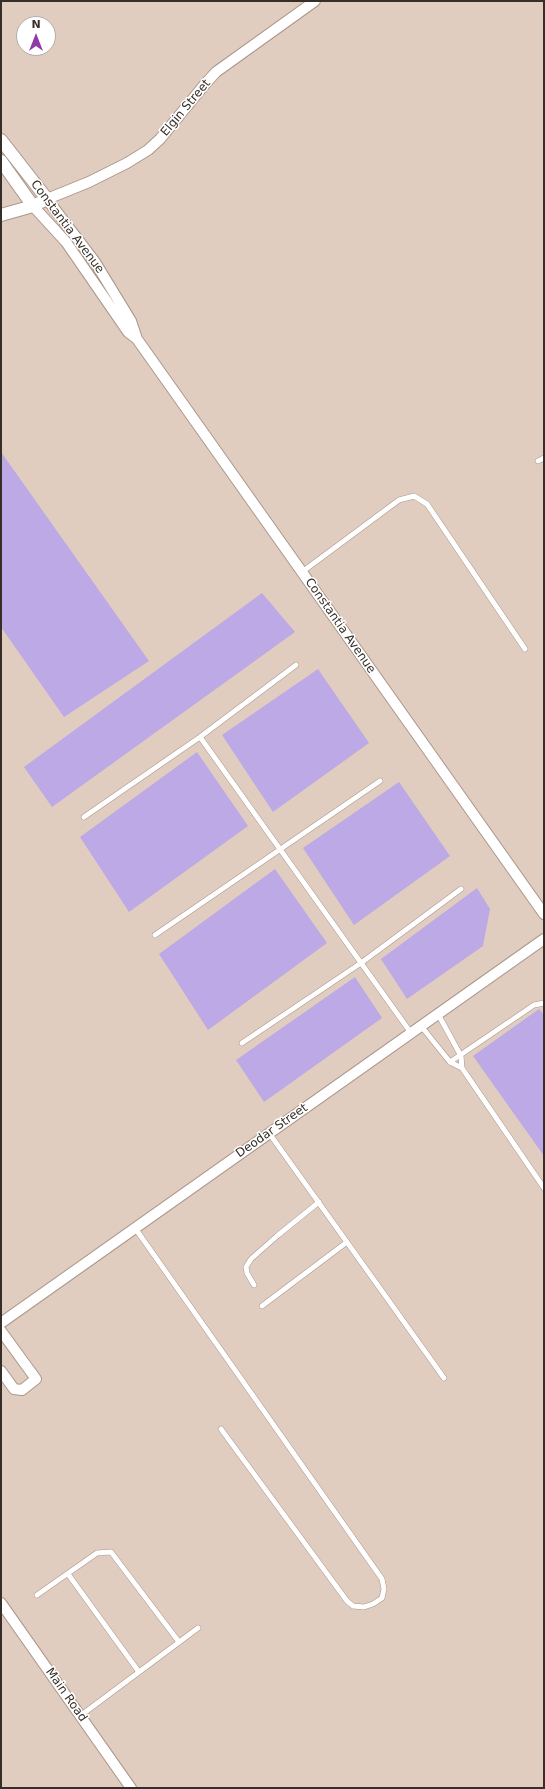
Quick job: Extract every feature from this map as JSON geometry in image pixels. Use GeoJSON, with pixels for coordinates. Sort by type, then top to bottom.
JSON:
{"type":"FeatureCollection","features":[{"type":"Feature","properties":{"kind":"street","name":"Elgin Street"},"geometry":{"type":"LineString","coordinates":[[48,199],[90,182],[128,163],[148,150],[160,139],[216,72],[315,1]]}},
{"type":"Feature","properties":{"kind":"street","name":"Constantia Avenue"},"geometry":{"type":"LineString","coordinates":[[1,140],[48,199],[95,262],[130,321],[137,339],[544,914]]}},
{"type":"Feature","properties":{"kind":"street","name":"Constantia Avenue"},"geometry":{"type":"LineString","coordinates":[[1,161],[33,206],[66,242],[128,332],[137,339]]}},
{"type":"Feature","properties":{"kind":"street"},"geometry":{"type":"LineString","coordinates":[[1,215],[33,206],[48,199]]}},
{"type":"Feature","properties":{"kind":"street","name":"Deodar Street"},"geometry":{"type":"LineString","coordinates":[[1,1323],[544,939]]}},
{"type":"Feature","properties":{"kind":"street"},"geometry":{"type":"LineString","coordinates":[[1,1331],[36,1379],[22,1390],[14,1389],[1,1371]]}},
{"type":"Feature","properties":{"kind":"street","name":"Main Road"},"geometry":{"type":"LineString","coordinates":[[1,1603],[131,1788]]}},
{"type":"Feature","properties":{"kind":"lane"},"geometry":{"type":"LineString","coordinates":[[538,461],[544,458]]}},
{"type":"Feature","properties":{"kind":"lane"},"geometry":{"type":"LineString","coordinates":[[302,572],[399,500],[414,496],[427,504],[526,649]]}},
{"type":"Feature","properties":{"kind":"lane"},"geometry":{"type":"LineString","coordinates":[[84,817],[200,737],[296,666]]}},
{"type":"Feature","properties":{"kind":"lane"},"geometry":{"type":"LineString","coordinates":[[200,737],[411,1033]]}},
{"type":"Feature","properties":{"kind":"lane"},"geometry":{"type":"LineString","coordinates":[[155,935],[380,781]]}},
{"type":"Feature","properties":{"kind":"lane"},"geometry":{"type":"LineString","coordinates":[[242,1043],[361,963],[461,888]]}},
{"type":"Feature","properties":{"kind":"lane"},"geometry":{"type":"LineString","coordinates":[[450,1062],[461,1056],[534,1005],[544,1003]]}},
{"type":"Feature","properties":{"kind":"lane"},"geometry":{"type":"LineString","coordinates":[[438,1014],[461,1056],[462,1068]]}},
{"type":"Feature","properties":{"kind":"lane"},"geometry":{"type":"LineString","coordinates":[[421,1026],[450,1062],[462,1068],[544,1188]]}},
{"type":"Feature","properties":{"kind":"lane"},"geometry":{"type":"LineString","coordinates":[[269,1133],[444,1378]]}},
{"type":"Feature","properties":{"kind":"lane"},"geometry":{"type":"LineString","coordinates":[[254,1284],[247,1273],[246,1267],[251,1259],[319,1202]]}},
{"type":"Feature","properties":{"kind":"lane"},"geometry":{"type":"LineString","coordinates":[[135,1228],[382,1579],[384,1589],[382,1598],[373,1604],[364,1607],[353,1606],[347,1601],[221,1429]]}},
{"type":"Feature","properties":{"kind":"lane"},"geometry":{"type":"LineString","coordinates":[[262,1306],[347,1242]]}},
{"type":"Feature","properties":{"kind":"lane"},"geometry":{"type":"LineString","coordinates":[[37,1595],[97,1553],[111,1552],[179,1642]]}},
{"type":"Feature","properties":{"kind":"lane"},"geometry":{"type":"LineString","coordinates":[[68,1574],[138,1672]]}},
{"type":"Feature","properties":{"kind":"lane"},"geometry":{"type":"LineString","coordinates":[[80,1716],[198,1628]]}},
{"type":"Feature","properties":{"kind":"shaded area"},"geometry":{"type":"Polygon","coordinates":[[[1,1],[544,1],[544,1788],[1,1788],[1,1]]]}},
{"type":"Feature","properties":{"kind":"building"},"geometry":{"type":"Polygon","coordinates":[[[1,452],[149,661],[64,717],[1,627],[1,452]]]}},
{"type":"Feature","properties":{"kind":"building"},"geometry":{"type":"Polygon","coordinates":[[[262,593],[295,632],[52,807],[24,767],[262,593]]]}},
{"type":"Feature","properties":{"kind":"building"},"geometry":{"type":"Polygon","coordinates":[[[318,669],[369,743],[273,812],[222,735],[318,669]]]}},
{"type":"Feature","properties":{"kind":"building"},"geometry":{"type":"Polygon","coordinates":[[[197,752],[248,826],[129,912],[80,837],[197,752]]]}},
{"type":"Feature","properties":{"kind":"building"},"geometry":{"type":"Polygon","coordinates":[[[399,782],[450,856],[354,925],[303,848],[399,782]]]}},
{"type":"Feature","properties":{"kind":"building"},"geometry":{"type":"Polygon","coordinates":[[[275,869],[327,943],[208,1030],[159,954],[275,869]]]}},
{"type":"Feature","properties":{"kind":"building"},"geometry":{"type":"Polygon","coordinates":[[[477,888],[490,909],[483,946],[407,999],[381,959],[477,888]]]}},
{"type":"Feature","properties":{"kind":"building"},"geometry":{"type":"Polygon","coordinates":[[[355,977],[382,1018],[264,1102],[236,1060],[355,977]]]}},
{"type":"Feature","properties":{"kind":"building"},"geometry":{"type":"Polygon","coordinates":[[[539,1009],[544,1015],[544,1156],[473,1056],[539,1009]]]}}]}
